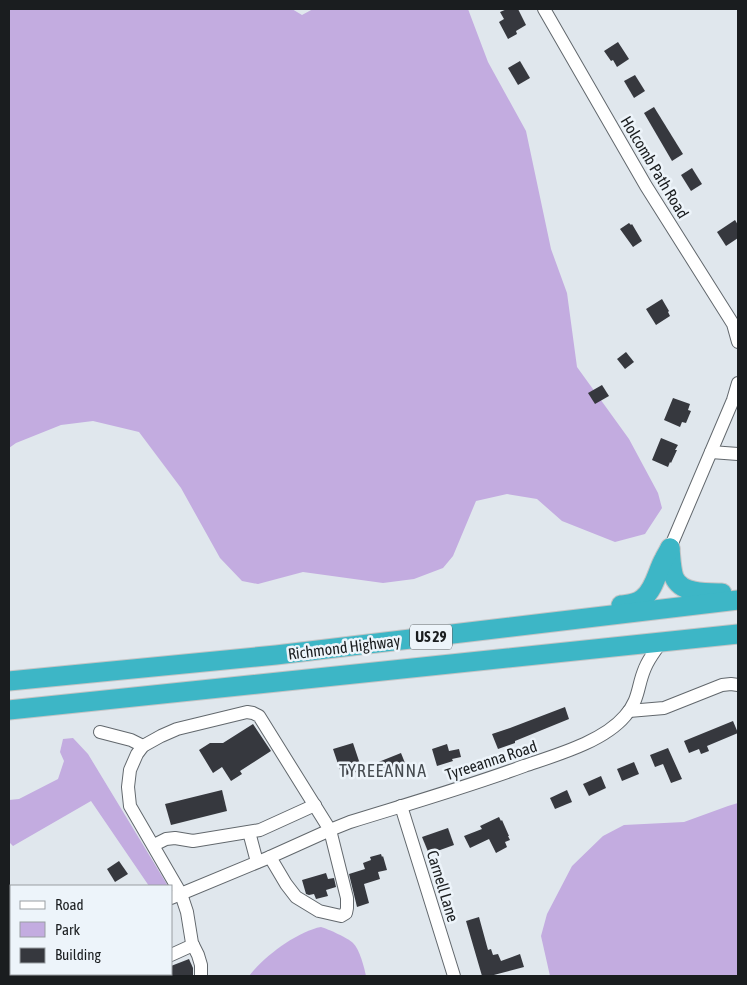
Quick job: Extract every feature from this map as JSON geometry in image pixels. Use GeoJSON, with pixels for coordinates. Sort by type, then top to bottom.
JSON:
{"type":"FeatureCollection","features":[{"type":"Feature","properties":{"kind":"highway"},"geometry":{"type":"LineString","coordinates":[[670,548],[671,567],[675,579],[684,587],[696,592],[738,593]]}},
{"type":"Feature","properties":{"kind":"highway"},"geometry":{"type":"LineString","coordinates":[[206,662],[351,637],[631,604],[647,594],[670,548]]}},
{"type":"Feature","properties":{"kind":"highway","name":"Richmond Highway"},"geometry":{"type":"LineString","coordinates":[[9,681],[286,654],[738,600]]}},
{"type":"Feature","properties":{"kind":"highway","name":"Richmond Highway"},"geometry":{"type":"LineString","coordinates":[[9,710],[738,634]]}},
{"type":"Feature","properties":{"kind":"street","name":"Holcomb Path Road"},"geometry":{"type":"LineString","coordinates":[[544,9],[646,186],[733,324],[738,342]]}},
{"type":"Feature","properties":{"kind":"street"},"geometry":{"type":"LineString","coordinates":[[670,548],[733,400],[738,384]]}},
{"type":"Feature","properties":{"kind":"street"},"geometry":{"type":"LineString","coordinates":[[711,452],[738,454]]}},
{"type":"Feature","properties":{"kind":"street","name":"Tyreeanna Road"},"geometry":{"type":"LineString","coordinates":[[176,896],[330,830],[494,777],[590,741],[620,722],[629,711],[639,692],[645,668],[661,642]]}},
{"type":"Feature","properties":{"kind":"street"},"geometry":{"type":"LineString","coordinates":[[629,711],[664,708],[722,685],[738,685]]}},
{"type":"Feature","properties":{"kind":"street"},"geometry":{"type":"LineString","coordinates":[[171,885],[154,845],[130,806],[128,787],[133,762],[143,746],[177,729],[247,712],[259,716],[330,830],[346,898],[346,913],[341,916],[319,911],[296,896],[286,884],[270,857]]}},
{"type":"Feature","properties":{"kind":"street"},"geometry":{"type":"LineString","coordinates":[[100,732],[131,740],[143,746]]}},
{"type":"Feature","properties":{"kind":"street"},"geometry":{"type":"LineString","coordinates":[[154,845],[166,839],[175,838],[193,841],[260,830],[315,805]]}},
{"type":"Feature","properties":{"kind":"street","name":"Carnell Lane"},"geometry":{"type":"LineString","coordinates":[[401,806],[454,976]]}},
{"type":"Feature","properties":{"kind":"street"},"geometry":{"type":"LineString","coordinates":[[249,832],[258,862]]}},
{"type":"Feature","properties":{"kind":"street"},"geometry":{"type":"LineString","coordinates":[[176,896],[187,912],[193,945],[201,965],[201,976]]}},
{"type":"Feature","properties":{"kind":"street"},"geometry":{"type":"LineString","coordinates":[[172,955],[193,945]]}},
{"type":"Feature","properties":{"kind":"green space"},"geometry":{"type":"Polygon","coordinates":[[[9,9],[292,9],[302,15],[313,9],[468,9],[488,62],[526,131],[551,249],[567,293],[577,367],[629,439],[658,493],[662,508],[645,534],[615,542],[562,521],[537,499],[507,494],[476,501],[453,556],[443,568],[414,579],[383,583],[303,572],[258,584],[242,581],[220,558],[181,488],[139,432],[93,421],[61,425],[16,443],[9,448],[9,9]]]}},
{"type":"Feature","properties":{"kind":"green space"},"geometry":{"type":"Polygon","coordinates":[[[73,738],[88,754],[167,885],[148,885],[91,801],[13,846],[9,842],[9,800],[19,799],[58,779],[64,761],[60,752],[63,739],[73,738]]]}},
{"type":"Feature","properties":{"kind":"green space"},"geometry":{"type":"Polygon","coordinates":[[[738,803],[738,976],[550,976],[541,936],[547,914],[572,866],[603,836],[624,825],[684,822],[738,803]]]}},
{"type":"Feature","properties":{"kind":"green space"},"geometry":{"type":"Polygon","coordinates":[[[321,927],[353,943],[360,954],[366,976],[249,976],[272,953],[292,939],[312,929],[321,927]]]}},
{"type":"Feature","properties":{"kind":"building"},"geometry":{"type":"Polygon","coordinates":[[[507,9],[518,9],[526,25],[516,31],[517,34],[508,39],[499,22],[504,19],[500,12],[507,9]]]}},
{"type":"Feature","properties":{"kind":"building"},"geometry":{"type":"Polygon","coordinates":[[[618,42],[629,59],[617,67],[604,51],[618,42]]]}},
{"type":"Feature","properties":{"kind":"building"},"geometry":{"type":"Polygon","coordinates":[[[520,61],[530,78],[518,85],[508,68],[520,61]]]}},
{"type":"Feature","properties":{"kind":"building"},"geometry":{"type":"Polygon","coordinates":[[[635,75],[645,91],[634,98],[624,81],[635,75]]]}},
{"type":"Feature","properties":{"kind":"building"},"geometry":{"type":"Polygon","coordinates":[[[654,107],[683,154],[672,161],[644,113],[654,107]]]}},
{"type":"Feature","properties":{"kind":"building"},"geometry":{"type":"Polygon","coordinates":[[[692,168],[702,184],[691,191],[681,175],[692,168]]]}},
{"type":"Feature","properties":{"kind":"building"},"geometry":{"type":"Polygon","coordinates":[[[735,220],[738,225],[738,238],[726,246],[717,232],[735,220]]]}},
{"type":"Feature","properties":{"kind":"building"},"geometry":{"type":"Polygon","coordinates":[[[629,223],[632,224],[642,241],[633,247],[620,229],[629,223]]]}},
{"type":"Feature","properties":{"kind":"building"},"geometry":{"type":"Polygon","coordinates":[[[662,299],[670,316],[656,325],[646,309],[662,299]]]}},
{"type":"Feature","properties":{"kind":"building"},"geometry":{"type":"Polygon","coordinates":[[[626,352],[634,362],[625,369],[617,359],[626,352]]]}},
{"type":"Feature","properties":{"kind":"building"},"geometry":{"type":"Polygon","coordinates":[[[602,385],[609,396],[595,404],[588,393],[602,385]]]}},
{"type":"Feature","properties":{"kind":"building"},"geometry":{"type":"Polygon","coordinates":[[[673,398],[690,404],[688,410],[691,411],[686,423],[682,422],[680,427],[664,420],[673,398]]]}},
{"type":"Feature","properties":{"kind":"building"},"geometry":{"type":"Polygon","coordinates":[[[661,438],[678,445],[668,467],[652,460],[661,438]]]}},
{"type":"Feature","properties":{"kind":"building"},"geometry":{"type":"Polygon","coordinates":[[[565,707],[569,719],[498,749],[492,734],[565,707]]]}},
{"type":"Feature","properties":{"kind":"building"},"geometry":{"type":"Polygon","coordinates":[[[733,721],[738,733],[707,746],[709,751],[701,754],[699,749],[689,753],[684,741],[733,721]]]}},
{"type":"Feature","properties":{"kind":"building"},"geometry":{"type":"Polygon","coordinates":[[[253,724],[271,751],[240,771],[242,774],[231,781],[222,767],[213,773],[199,750],[210,743],[223,743],[253,724]]]}},
{"type":"Feature","properties":{"kind":"building"},"geometry":{"type":"Polygon","coordinates":[[[353,743],[361,767],[355,769],[356,772],[346,775],[345,772],[341,773],[333,749],[353,743]]]}},
{"type":"Feature","properties":{"kind":"building"},"geometry":{"type":"Polygon","coordinates":[[[447,744],[449,751],[459,749],[461,757],[437,766],[432,749],[447,744]]]}},
{"type":"Feature","properties":{"kind":"building"},"geometry":{"type":"Polygon","coordinates":[[[668,748],[682,779],[671,783],[663,764],[655,767],[650,755],[668,748]]]}},
{"type":"Feature","properties":{"kind":"building"},"geometry":{"type":"Polygon","coordinates":[[[401,753],[407,768],[382,778],[376,763],[401,753]]]}},
{"type":"Feature","properties":{"kind":"building"},"geometry":{"type":"Polygon","coordinates":[[[634,762],[639,774],[622,781],[617,769],[634,762]]]}},
{"type":"Feature","properties":{"kind":"building"},"geometry":{"type":"Polygon","coordinates":[[[601,776],[606,788],[589,796],[583,784],[601,776]]]}},
{"type":"Feature","properties":{"kind":"building"},"geometry":{"type":"Polygon","coordinates":[[[222,790],[227,811],[171,825],[165,804],[222,790]]]}},
{"type":"Feature","properties":{"kind":"building"},"geometry":{"type":"Polygon","coordinates":[[[567,790],[572,802],[555,809],[550,798],[567,790]]]}},
{"type":"Feature","properties":{"kind":"building"},"geometry":{"type":"Polygon","coordinates":[[[499,817],[509,836],[510,840],[505,842],[507,847],[496,853],[489,839],[470,848],[464,836],[482,829],[480,826],[499,817]]]}},
{"type":"Feature","properties":{"kind":"building"},"geometry":{"type":"Polygon","coordinates":[[[448,828],[454,845],[429,854],[422,837],[448,828]]]}},
{"type":"Feature","properties":{"kind":"building"},"geometry":{"type":"Polygon","coordinates":[[[381,854],[387,870],[378,872],[380,879],[364,884],[369,903],[357,907],[349,874],[365,869],[363,863],[371,860],[370,857],[381,854]]]}},
{"type":"Feature","properties":{"kind":"building"},"geometry":{"type":"Polygon","coordinates":[[[119,861],[128,874],[115,882],[107,869],[119,861]]]}},
{"type":"Feature","properties":{"kind":"building"},"geometry":{"type":"Polygon","coordinates":[[[326,873],[328,879],[334,878],[336,887],[326,890],[328,896],[316,899],[314,894],[306,894],[302,880],[326,873]]]}},
{"type":"Feature","properties":{"kind":"building"},"geometry":{"type":"Polygon","coordinates":[[[479,917],[488,950],[491,949],[493,955],[498,954],[501,961],[520,954],[524,967],[490,976],[482,976],[466,921],[479,917]]]}},
{"type":"Feature","properties":{"kind":"building"},"geometry":{"type":"Polygon","coordinates":[[[189,959],[193,968],[193,976],[171,976],[172,966],[189,959]]]}},
{"type":"Feature","properties":{"kind":"district","name":"TYREEANNA"},"geometry":{"type":"Point","coordinates":[383,771]}}]}
